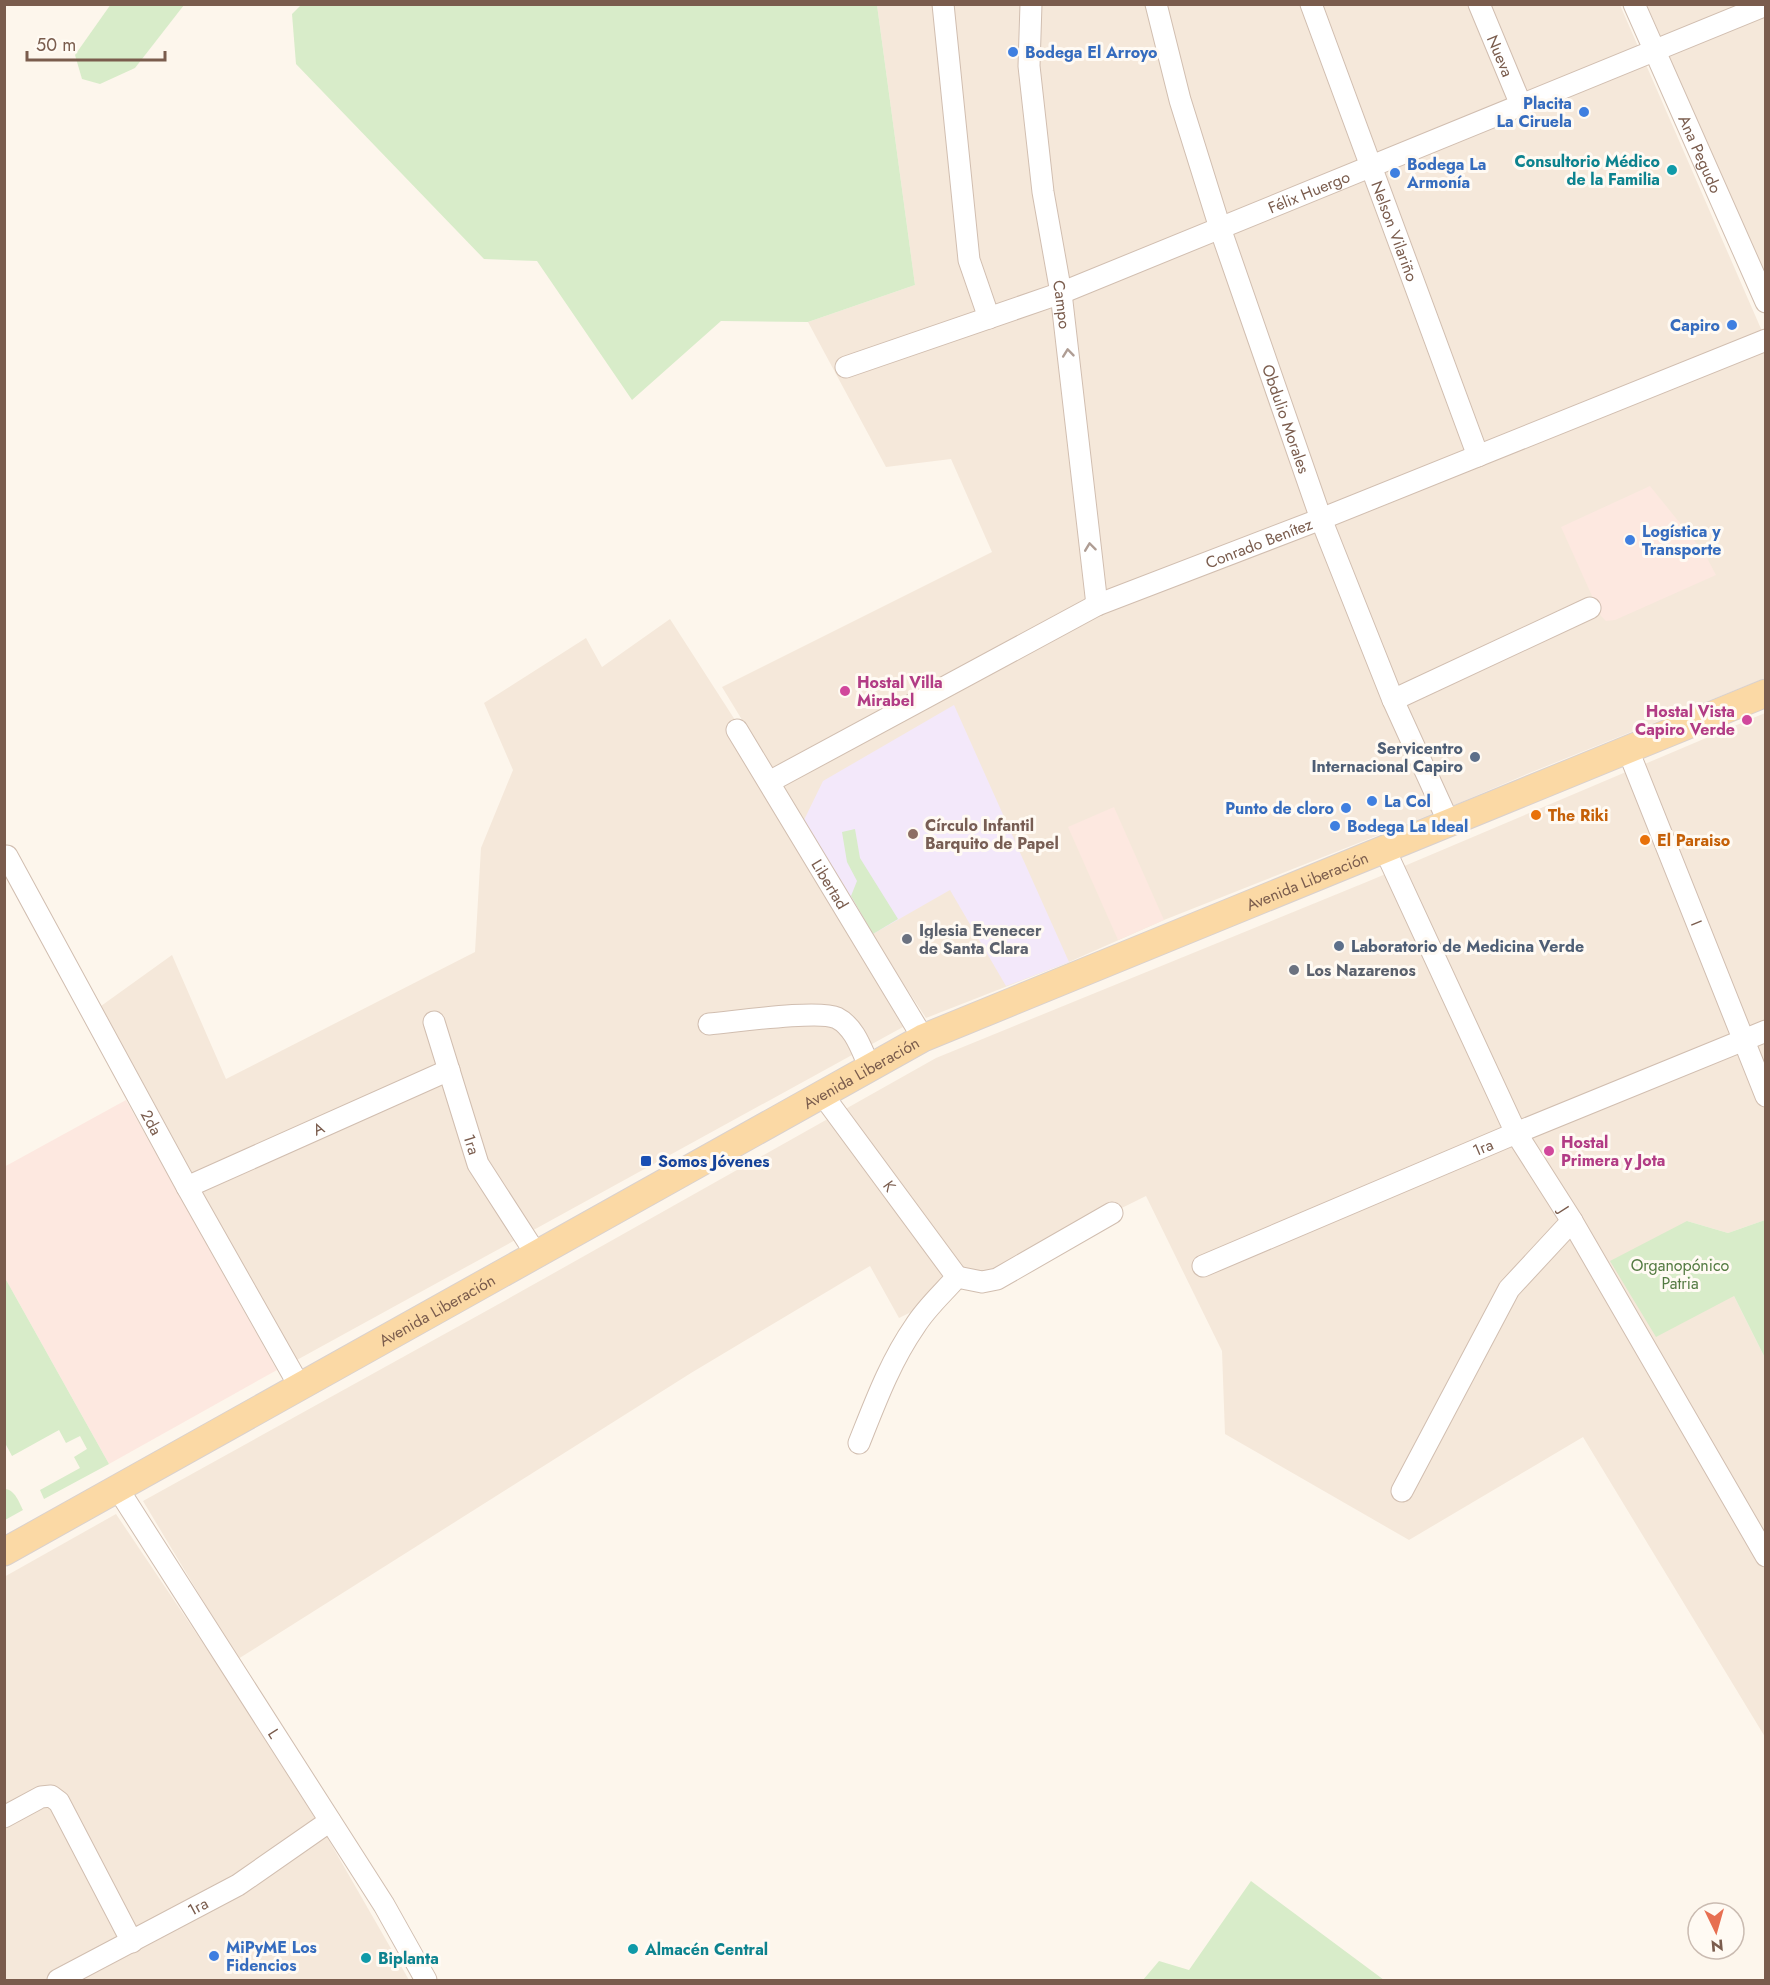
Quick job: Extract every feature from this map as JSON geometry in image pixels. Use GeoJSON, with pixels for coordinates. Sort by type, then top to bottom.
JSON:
{"type":"FeatureCollection","features":[{"type":"Feature","properties":{"kind":"main road","name":"Avenida Liberación"},"geometry":{"type":"LineString","coordinates":[[4,1552],[923,1038],[1766,693]]}},
{"type":"Feature","properties":{"kind":"street"},"geometry":{"type":"LineString","coordinates":[[943,4],[969,260],[989,318]]}},
{"type":"Feature","properties":{"kind":"street","name":"Campo"},"geometry":{"type":"LineString","coordinates":[[1031,4],[1029,66],[1043,192],[1061,293],[1097,605]]}},
{"type":"Feature","properties":{"kind":"street","name":"Obdulio Morales"},"geometry":{"type":"LineString","coordinates":[[1156,4],[1180,100],[1220,228],[1321,519],[1393,700],[1449,823]]}},
{"type":"Feature","properties":{"kind":"street","name":"Nelson Vilariño"},"geometry":{"type":"LineString","coordinates":[[1311,4],[1478,456]]}},
{"type":"Feature","properties":{"kind":"street","name":"Nueva"},"geometry":{"type":"LineString","coordinates":[[1479,4],[1521,105]]}},
{"type":"Feature","properties":{"kind":"street","name":"Ana Pegudo"},"geometry":{"type":"LineString","coordinates":[[1634,4],[1766,302]]}},
{"type":"Feature","properties":{"kind":"street","name":"Félix Huergo"},"geometry":{"type":"LineString","coordinates":[[846,367],[1061,293],[1766,5]]}},
{"type":"Feature","properties":{"kind":"street","name":"Conrado Benítez"},"geometry":{"type":"LineString","coordinates":[[769,782],[1097,605],[1321,519],[1766,340]]}},
{"type":"Feature","properties":{"kind":"street"},"geometry":{"type":"LineString","coordinates":[[1393,700],[1590,608]]}},
{"type":"Feature","properties":{"kind":"street","name":"Libertad"},"geometry":{"type":"LineString","coordinates":[[737,730],[923,1038]]}},
{"type":"Feature","properties":{"kind":"street","name":"I"},"geometry":{"type":"LineString","coordinates":[[1628,750],[1766,1096]]}},
{"type":"Feature","properties":{"kind":"street","name":"J"},"geometry":{"type":"LineString","coordinates":[[1385,850],[1516,1133],[1758,1527],[1766,1556]]}},
{"type":"Feature","properties":{"kind":"street","name":"2da"},"geometry":{"type":"LineString","coordinates":[[7,856],[187,1187],[300,1387]]}},
{"type":"Feature","properties":{"kind":"street"},"geometry":{"type":"LineString","coordinates":[[709,1024],[817,1014],[837,1018],[851,1030],[870,1068]]}},
{"type":"Feature","properties":{"kind":"street","name":"1ra"},"geometry":{"type":"LineString","coordinates":[[434,1022],[478,1164],[536,1254]]}},
{"type":"Feature","properties":{"kind":"street","name":"1ra"},"geometry":{"type":"LineString","coordinates":[[1203,1266],[1516,1133],[1766,1031]]}},
{"type":"Feature","properties":{"kind":"street","name":"A"},"geometry":{"type":"LineString","coordinates":[[187,1187],[449,1070]]}},
{"type":"Feature","properties":{"kind":"street","name":"K"},"geometry":{"type":"LineString","coordinates":[[822,1094],[957,1276]]}},
{"type":"Feature","properties":{"kind":"street"},"geometry":{"type":"LineString","coordinates":[[859,1443],[885,1380],[907,1339],[916,1324],[957,1276],[982,1282],[997,1280],[1112,1213]]}},
{"type":"Feature","properties":{"kind":"street"},"geometry":{"type":"LineString","coordinates":[[1401,1491],[1509,1289],[1572,1221]]}},
{"type":"Feature","properties":{"kind":"street","name":"L"},"geometry":{"type":"LineString","coordinates":[[118,1489],[384,1905],[418,1977]]}},
{"type":"Feature","properties":{"kind":"street"},"geometry":{"type":"LineString","coordinates":[[4,1817],[41,1797],[51,1796],[59,1802],[132,1942]]}},
{"type":"Feature","properties":{"kind":"street","name":"1ra"},"geometry":{"type":"LineString","coordinates":[[58,1980],[238,1885],[330,1821]]}},
{"type":"Feature","properties":{"kind":"shaded area"},"geometry":{"type":"Polygon","coordinates":[[[877,5],[1620,5],[1765,338],[1765,678],[1452,806],[1164,920],[1069,962],[926,1018],[722,687],[992,552],[951,459],[886,467],[808,322],[915,285],[877,5]]]}},
{"type":"Feature","properties":{"kind":"shaded area"},"geometry":{"type":"Polygon","coordinates":[[[1647,5],[1765,5],[1765,277],[1675,70],[1647,5]]]}},
{"type":"Feature","properties":{"kind":"shaded area","name":"Logística y Transporte"},"geometry":{"type":"Polygon","coordinates":[[[1650,486],[1705,554],[1716,575],[1615,620],[1606,621],[1601,616],[1561,527],[1650,486]]]}},
{"type":"Feature","properties":{"kind":"shaded area"},"geometry":{"type":"Polygon","coordinates":[[[670,619],[735,720],[728,727],[903,1027],[295,1361],[101,1006],[172,955],[226,1079],[475,952],[481,848],[513,770],[484,703],[586,638],[602,667],[670,619]]]}},
{"type":"Feature","properties":{"kind":"shaded area","name":"Círculo Infantil Barquito de Papel"},"geometry":{"type":"Polygon","coordinates":[[[954,705],[1069,962],[1006,986],[950,890],[873,934],[804,820],[823,781],[954,705]]]}},
{"type":"Feature","properties":{"kind":"shaded area"},"geometry":{"type":"Polygon","coordinates":[[[1765,713],[1765,1220],[1728,1233],[1687,1221],[1734,1296],[1765,1358],[1765,1737],[1583,1437],[1409,1540],[1225,1434],[1222,1351],[1146,1196],[899,1318],[870,1266],[691,1373],[238,1659],[143,1501],[936,1058],[1369,881],[1765,713]]]}},
{"type":"Feature","properties":{"kind":"shaded area"},"geometry":{"type":"Polygon","coordinates":[[[1114,807],[1164,920],[1118,940],[1068,827],[1114,807]]]}},
{"type":"Feature","properties":{"kind":"shaded area"},"geometry":{"type":"Polygon","coordinates":[[[126,1100],[277,1370],[109,1464],[5,1278],[4,1167],[126,1100]]]}},
{"type":"Feature","properties":{"kind":"shaded area"},"geometry":{"type":"Polygon","coordinates":[[[116,1514],[223,1673],[327,1837],[409,1980],[5,1980],[4,1577],[116,1514]]]}},
{"type":"Feature","properties":{"kind":"green space"},"geometry":{"type":"Polygon","coordinates":[[[111,4],[184,5],[135,68],[100,84],[82,79],[75,55],[111,4]]]}},
{"type":"Feature","properties":{"kind":"green space"},"geometry":{"type":"Polygon","coordinates":[[[302,4],[877,5],[915,285],[808,322],[721,321],[632,400],[537,261],[484,259],[296,64],[292,14],[302,4]]]}},
{"type":"Feature","properties":{"kind":"green space"},"geometry":{"type":"Polygon","coordinates":[[[855,829],[860,858],[898,919],[873,934],[851,896],[857,881],[847,862],[842,832],[855,829]]]}},
{"type":"Feature","properties":{"kind":"green space","name":"Organopónico Patria"},"geometry":{"type":"Polygon","coordinates":[[[1765,1220],[1765,1358],[1734,1296],[1656,1337],[1610,1261],[1687,1221],[1728,1233],[1765,1220]]]}},
{"type":"Feature","properties":{"kind":"green space"},"geometry":{"type":"Polygon","coordinates":[[[5,1278],[109,1464],[44,1499],[40,1490],[80,1468],[74,1457],[87,1449],[80,1436],[66,1443],[59,1430],[12,1456],[5,1443],[5,1278]]]}},
{"type":"Feature","properties":{"kind":"green space"},"geometry":{"type":"Polygon","coordinates":[[[5,1489],[14,1494],[23,1510],[5,1520],[5,1489]]]}},
{"type":"Feature","properties":{"kind":"green space"},"geometry":{"type":"Polygon","coordinates":[[[1251,1881],[1384,1980],[1143,1980],[1159,1961],[1189,1970],[1251,1881]]]}},
{"type":"Feature","properties":{"kind":"place","name":"Bodega El Arroyo"},"geometry":{"type":"Point","coordinates":[1013,52]}},
{"type":"Feature","properties":{"kind":"place","name":"Placita La Ciruela"},"geometry":{"type":"Point","coordinates":[1584,112]}},
{"type":"Feature","properties":{"kind":"place","name":"Consultorio Médico de la Familia"},"geometry":{"type":"Point","coordinates":[1672,170]}},
{"type":"Feature","properties":{"kind":"place","name":"Bodega La Armonía"},"geometry":{"type":"Point","coordinates":[1395,173]}},
{"type":"Feature","properties":{"kind":"place","name":"Capiro"},"geometry":{"type":"Point","coordinates":[1732,325]}},
{"type":"Feature","properties":{"kind":"place","name":"Logística y Transporte"},"geometry":{"type":"Point","coordinates":[1630,540]}},
{"type":"Feature","properties":{"kind":"place","name":"Hostal Villa Mirabel"},"geometry":{"type":"Point","coordinates":[845,691]}},
{"type":"Feature","properties":{"kind":"place","name":"Hostal Vista Capiro Verde"},"geometry":{"type":"Point","coordinates":[1747,720]}},
{"type":"Feature","properties":{"kind":"place","name":"Servicentro Internacional Capiro"},"geometry":{"type":"Point","coordinates":[1475,757]}},
{"type":"Feature","properties":{"kind":"place","name":"La Col"},"geometry":{"type":"Point","coordinates":[1372,801]}},
{"type":"Feature","properties":{"kind":"place","name":"Punto de cloro"},"geometry":{"type":"Point","coordinates":[1346,808]}},
{"type":"Feature","properties":{"kind":"place","name":"The Riki"},"geometry":{"type":"Point","coordinates":[1536,815]}},
{"type":"Feature","properties":{"kind":"place","name":"Bodega La Ideal"},"geometry":{"type":"Point","coordinates":[1335,826]}},
{"type":"Feature","properties":{"kind":"place","name":"Círculo Infantil Barquito de Papel"},"geometry":{"type":"Point","coordinates":[913,834]}},
{"type":"Feature","properties":{"kind":"place","name":"El Paraiso"},"geometry":{"type":"Point","coordinates":[1645,840]}},
{"type":"Feature","properties":{"kind":"place","name":"Iglesia Evenecer de Santa Clara"},"geometry":{"type":"Point","coordinates":[907,939]}},
{"type":"Feature","properties":{"kind":"place","name":"Laboratorio de Medicina Verde"},"geometry":{"type":"Point","coordinates":[1339,946]}},
{"type":"Feature","properties":{"kind":"place","name":"Los Nazarenos"},"geometry":{"type":"Point","coordinates":[1294,970]}},
{"type":"Feature","properties":{"kind":"place","name":"Hostal Primera y Jota"},"geometry":{"type":"Point","coordinates":[1549,1151]}},
{"type":"Feature","properties":{"kind":"place","name":"Somos Jóvenes"},"geometry":{"type":"Point","coordinates":[646,1161]}},
{"type":"Feature","properties":{"kind":"place","name":"Almacén Central"},"geometry":{"type":"Point","coordinates":[633,1949]}},
{"type":"Feature","properties":{"kind":"place","name":"MiPyME Los Fidencios"},"geometry":{"type":"Point","coordinates":[214,1956]}},
{"type":"Feature","properties":{"kind":"place","name":"Biplanta"},"geometry":{"type":"Point","coordinates":[366,1958]}}]}
